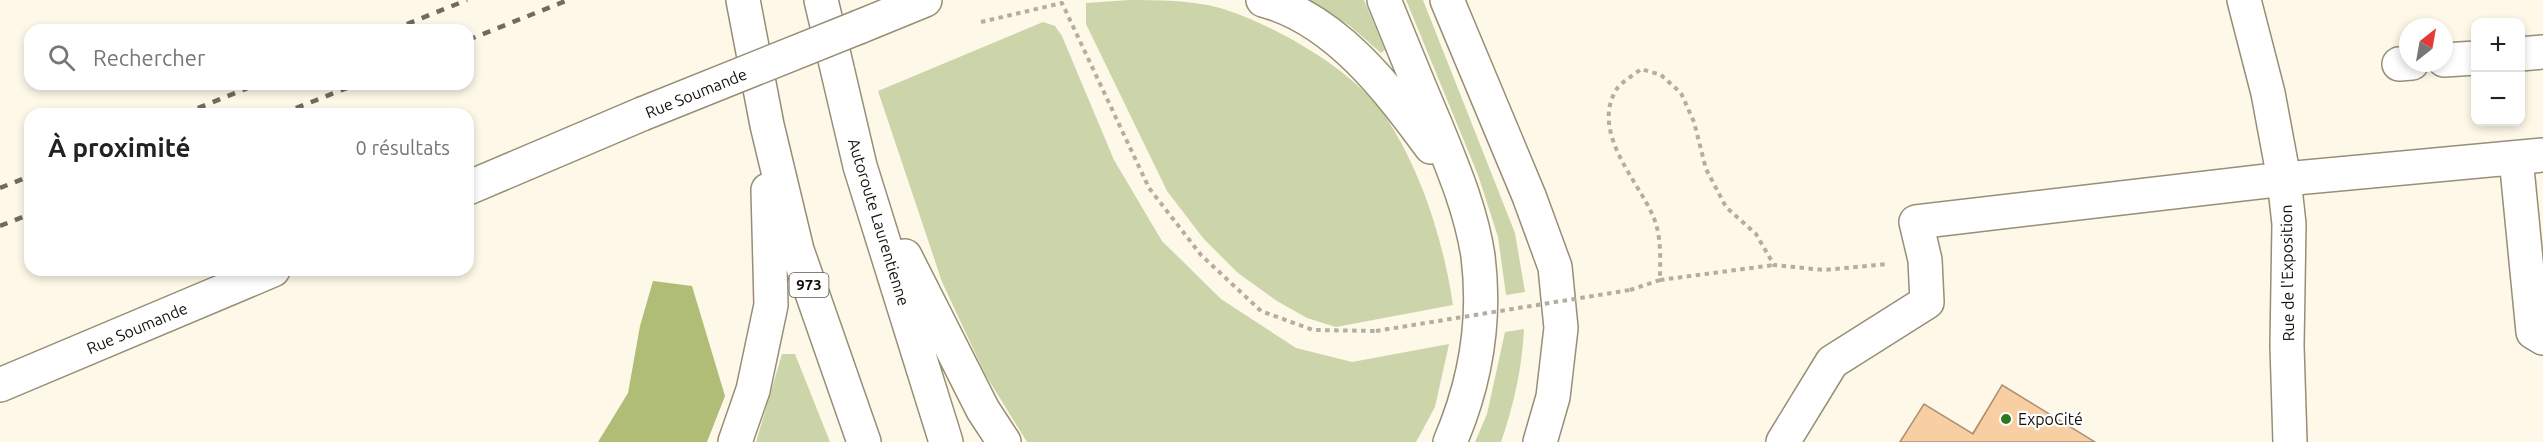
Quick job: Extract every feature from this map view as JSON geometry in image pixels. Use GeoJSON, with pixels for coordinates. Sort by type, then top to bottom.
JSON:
{"type":"FeatureCollection","features":[{"type":"Feature","properties":{"kind":"main road","name":"973"},"geometry":{"type":"LineString","coordinates":[[743,0],[766,125],[797,250],[864,442]]}},
{"type":"Feature","properties":{"kind":"main road","name":"Autoroute Laurentienne"},"geometry":{"type":"LineString","coordinates":[[821,0],[860,166],[946,442]]}},
{"type":"Feature","properties":{"kind":"main road","name":"Rue Soumande"},"geometry":{"type":"LineString","coordinates":[[474,185],[642,114],[925,0]]}},
{"type":"Feature","properties":{"kind":"main road"},"geometry":{"type":"LineString","coordinates":[[1263,0],[1275,3],[1318,27],[1363,64],[1400,106],[1461,187]]}},
{"type":"Feature","properties":{"kind":"main road"},"geometry":{"type":"LineString","coordinates":[[1383,0],[1461,187],[1478,255],[1480,302],[1478,351],[1467,398],[1449,442]]}},
{"type":"Feature","properties":{"kind":"main road"},"geometry":{"type":"LineString","coordinates":[[1447,0],[1467,42],[1555,267],[1561,328],[1553,397],[1540,442]]}},
{"type":"Feature","properties":{"kind":"main road"},"geometry":{"type":"LineString","coordinates":[[1467,42],[1470,0]]}},
{"type":"Feature","properties":{"kind":"main road","name":"Rue de l'Exposition"},"geometry":{"type":"LineString","coordinates":[[2244,0],[2268,93],[2284,179],[2289,224],[2290,442]]}},
{"type":"Feature","properties":{"kind":"main road"},"geometry":{"type":"LineString","coordinates":[[2525,54],[2543,52]]}},
{"type":"Feature","properties":{"kind":"main road"},"geometry":{"type":"LineString","coordinates":[[2453,59],[2471,58]]}},
{"type":"Feature","properties":{"kind":"main road"},"geometry":{"type":"LineString","coordinates":[[735,442],[753,390],[771,304],[766,125]]}},
{"type":"Feature","properties":{"kind":"main road"},"geometry":{"type":"LineString","coordinates":[[1783,442],[1832,362],[1927,302],[1925,260],[1916,222],[2284,179],[2529,156],[2537,306],[2533,332],[2543,338]]}},
{"type":"Feature","properties":{"kind":"main road"},"geometry":{"type":"LineString","coordinates":[[860,166],[983,410],[1004,442]]}},
{"type":"Feature","properties":{"kind":"main road","name":"Rue Soumande"},"geometry":{"type":"LineString","coordinates":[[0,386],[259,276]]}},
{"type":"Feature","properties":{"kind":"path"},"geometry":{"type":"LineString","coordinates":[[981,22],[1062,3],[1149,188],[1201,255],[1261,311],[1313,330],[1376,331],[1630,290],[1660,280],[1774,265],[1824,270],[1925,260]]}},
{"type":"Feature","properties":{"kind":"path"},"geometry":{"type":"LineString","coordinates":[[1660,280],[1660,250],[1654,218],[1619,157],[1608,118],[1617,89],[1641,69],[1661,75],[1681,93],[1694,122],[1706,170],[1726,207],[1756,234],[1774,265]]}},
{"type":"Feature","properties":{"kind":"green space"},"geometry":{"type":"Polygon","coordinates":[[[1129,0],[1198,3],[1240,15],[1286,36],[1309,50],[1352,80],[1369,96],[1397,135],[1419,181],[1443,255],[1453,305],[1336,327],[1307,318],[1277,301],[1238,273],[1203,238],[1167,191],[1086,24],[1086,3],[1129,0]]]}},
{"type":"Feature","properties":{"kind":"green space"},"geometry":{"type":"Polygon","coordinates":[[[1310,0],[1364,0],[1385,50],[1381,53],[1350,26],[1310,0]]]}},
{"type":"Feature","properties":{"kind":"green space"},"geometry":{"type":"Polygon","coordinates":[[[1406,0],[1423,0],[1515,233],[1525,292],[1506,295],[1498,237],[1478,175],[1406,0]]]}},
{"type":"Feature","properties":{"kind":"green space"},"geometry":{"type":"Polygon","coordinates":[[[1043,22],[1055,26],[1062,36],[1114,160],[1162,241],[1221,299],[1296,348],[1352,362],[1449,344],[1435,407],[1416,442],[1027,442],[985,374],[942,282],[878,91],[1043,22]]]}},
{"type":"Feature","properties":{"kind":"green space"},"geometry":{"type":"Polygon","coordinates":[[[653,281],[692,286],[725,396],[707,442],[598,442],[628,393],[640,326],[653,281]]]}},
{"type":"Feature","properties":{"kind":"green space"},"geometry":{"type":"Polygon","coordinates":[[[1524,329],[1517,386],[1501,442],[1475,442],[1487,414],[1505,332],[1524,329]]]}},
{"type":"Feature","properties":{"kind":"green space"},"geometry":{"type":"Polygon","coordinates":[[[782,354],[795,354],[830,442],[756,442],[782,354]]]}},
{"type":"Feature","properties":{"kind":"building"},"geometry":{"type":"Polygon","coordinates":[[[2002,385],[2095,442],[1900,442],[1924,404],[1973,434],[2002,385]]]}},
{"type":"Feature","properties":{"kind":"railway"},"geometry":{"type":"LineString","coordinates":[[407,24],[467,0]]}},
{"type":"Feature","properties":{"kind":"railway"},"geometry":{"type":"LineString","coordinates":[[474,38],[568,0]]}},
{"type":"Feature","properties":{"kind":"railway"},"geometry":{"type":"LineString","coordinates":[[198,108],[243,90]]}},
{"type":"Feature","properties":{"kind":"railway"},"geometry":{"type":"LineString","coordinates":[[296,108],[342,90]]}},
{"type":"Feature","properties":{"kind":"railway"},"geometry":{"type":"LineString","coordinates":[[0,188],[24,178]]}},
{"type":"Feature","properties":{"kind":"railway"},"geometry":{"type":"LineString","coordinates":[[0,226],[24,216]]}},
{"type":"Feature","properties":{"kind":"place","name":"ExpoCité"},"geometry":{"type":"Point","coordinates":[2006,419]}}]}
